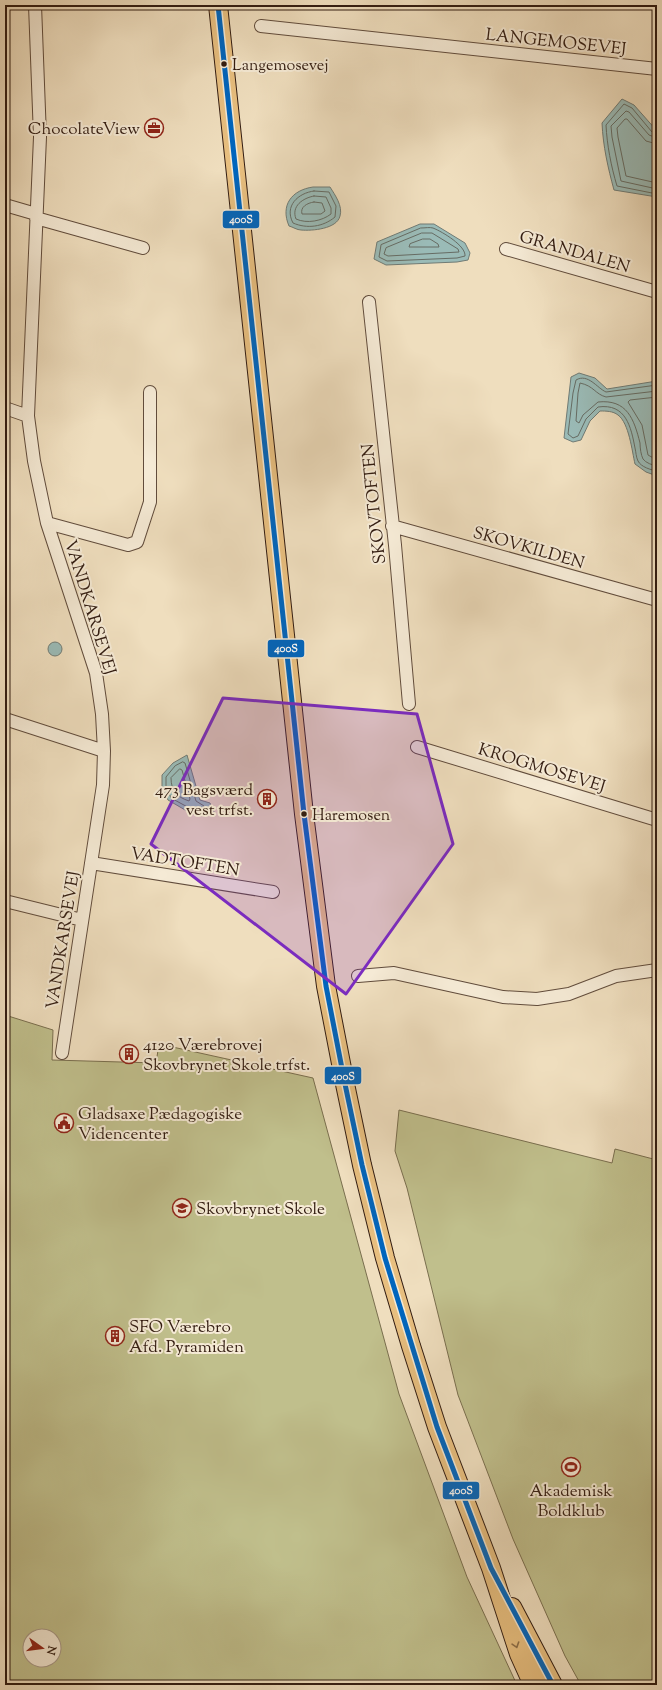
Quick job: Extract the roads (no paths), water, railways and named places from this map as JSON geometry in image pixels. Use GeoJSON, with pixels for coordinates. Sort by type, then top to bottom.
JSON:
{"type":"FeatureCollection","features":[{"type":"Feature","properties":{"kind":"main road"},"geometry":{"type":"LineString","coordinates":[[218,5],[304,814],[326,986],[362,1165],[385,1258],[411,1346],[437,1427],[491,1568],[519,1654],[533,1685]]}},
{"type":"Feature","properties":{"kind":"main road"},"geometry":{"type":"LineString","coordinates":[[491,1568],[553,1685]]}},
{"type":"Feature","properties":{"kind":"street","name":"VANDKARSEVEJ"},"geometry":{"type":"LineString","coordinates":[[35,5],[40,137],[28,416],[34,461],[47,523],[96,672],[102,714],[104,751],[103,785],[62,1053]]}},
{"type":"Feature","properties":{"kind":"street","name":"LANGEMOSEVEJ"},"geometry":{"type":"LineString","coordinates":[[261,26],[657,69]]}},
{"type":"Feature","properties":{"kind":"street"},"geometry":{"type":"LineString","coordinates":[[5,205],[36,216],[143,248]]}},
{"type":"Feature","properties":{"kind":"street","name":"GRANDALEN"},"geometry":{"type":"LineString","coordinates":[[506,249],[657,292]]}},
{"type":"Feature","properties":{"kind":"street","name":"SKOVTOFTEN"},"geometry":{"type":"LineString","coordinates":[[369,302],[409,704]]}},
{"type":"Feature","properties":{"kind":"street"},"geometry":{"type":"LineString","coordinates":[[47,523],[128,545],[138,542],[150,502],[150,392]]}},
{"type":"Feature","properties":{"kind":"street"},"geometry":{"type":"LineString","coordinates":[[5,408],[28,416]]}},
{"type":"Feature","properties":{"kind":"street","name":"SKOVKILDEN"},"geometry":{"type":"LineString","coordinates":[[392,526],[657,600]]}},
{"type":"Feature","properties":{"kind":"street"},"geometry":{"type":"LineString","coordinates":[[5,719],[104,751]]}},
{"type":"Feature","properties":{"kind":"street","name":"KROGMOSEVEJ"},"geometry":{"type":"LineString","coordinates":[[417,747],[657,820]]}},
{"type":"Feature","properties":{"kind":"street","name":"VADTOFTEN"},"geometry":{"type":"LineString","coordinates":[[92,863],[273,892]]}},
{"type":"Feature","properties":{"kind":"street"},"geometry":{"type":"LineString","coordinates":[[5,900],[82,920]]}},
{"type":"Feature","properties":{"kind":"street"},"geometry":{"type":"LineString","coordinates":[[358,976],[394,973],[503,997],[537,999],[569,994],[616,976],[657,970]]}},
{"type":"Feature","properties":{"kind":"water"},"geometry":{"type":"Polygon","coordinates":[[[622,99],[634,105],[657,131],[657,197],[614,190],[606,157],[602,123],[622,99]]]}},
{"type":"Feature","properties":{"kind":"water"},"geometry":{"type":"Polygon","coordinates":[[[313,187],[330,187],[338,201],[341,212],[338,220],[334,224],[317,229],[300,230],[289,226],[286,211],[290,200],[299,191],[313,187]]]}},
{"type":"Feature","properties":{"kind":"water"},"geometry":{"type":"Polygon","coordinates":[[[420,224],[434,224],[465,243],[470,253],[468,260],[457,262],[386,265],[374,259],[377,242],[420,224]]]}},
{"type":"Feature","properties":{"kind":"water"},"geometry":{"type":"Polygon","coordinates":[[[579,373],[595,378],[607,389],[657,381],[657,476],[646,472],[635,464],[630,438],[625,424],[618,415],[614,413],[600,411],[590,421],[581,440],[573,442],[564,438],[571,377],[579,373]]]}},
{"type":"Feature","properties":{"kind":"water"},"geometry":{"type":"Polygon","coordinates":[[[55,642],[60,644],[62,649],[60,654],[55,656],[50,654],[48,649],[50,644],[55,642]]]}},
{"type":"Feature","properties":{"kind":"water"},"geometry":{"type":"Polygon","coordinates":[[[187,755],[200,800],[210,803],[214,812],[192,814],[168,800],[162,787],[162,775],[173,763],[187,755]]]}},
{"type":"Feature","properties":{"kind":"place","name":"Langemosevej"},"geometry":{"type":"Point","coordinates":[224,64]}},
{"type":"Feature","properties":{"kind":"place","name":"ChocolateView"},"geometry":{"type":"Point","coordinates":[154,128]}},
{"type":"Feature","properties":{"kind":"place","name":"473 Bagsværd vest trfst."},"geometry":{"type":"Point","coordinates":[267,799]}},
{"type":"Feature","properties":{"kind":"place","name":"Haremosen"},"geometry":{"type":"Point","coordinates":[304,814]}},
{"type":"Feature","properties":{"kind":"place","name":"4120 Værebrovej Skovbrynet Skole trfst."},"geometry":{"type":"Point","coordinates":[129,1054]}},
{"type":"Feature","properties":{"kind":"place","name":"Gladsaxe Pædagogiske Videncenter"},"geometry":{"type":"Point","coordinates":[64,1123]}},
{"type":"Feature","properties":{"kind":"place","name":"Skovbrynet Skole"},"geometry":{"type":"Point","coordinates":[182,1208]}},
{"type":"Feature","properties":{"kind":"place","name":"SFO Værebro Afd. Pyramiden"},"geometry":{"type":"Point","coordinates":[115,1336]}},
{"type":"Feature","properties":{"kind":"place","name":"Akademisk Boldklub"},"geometry":{"type":"Point","coordinates":[571,1467]}}]}
